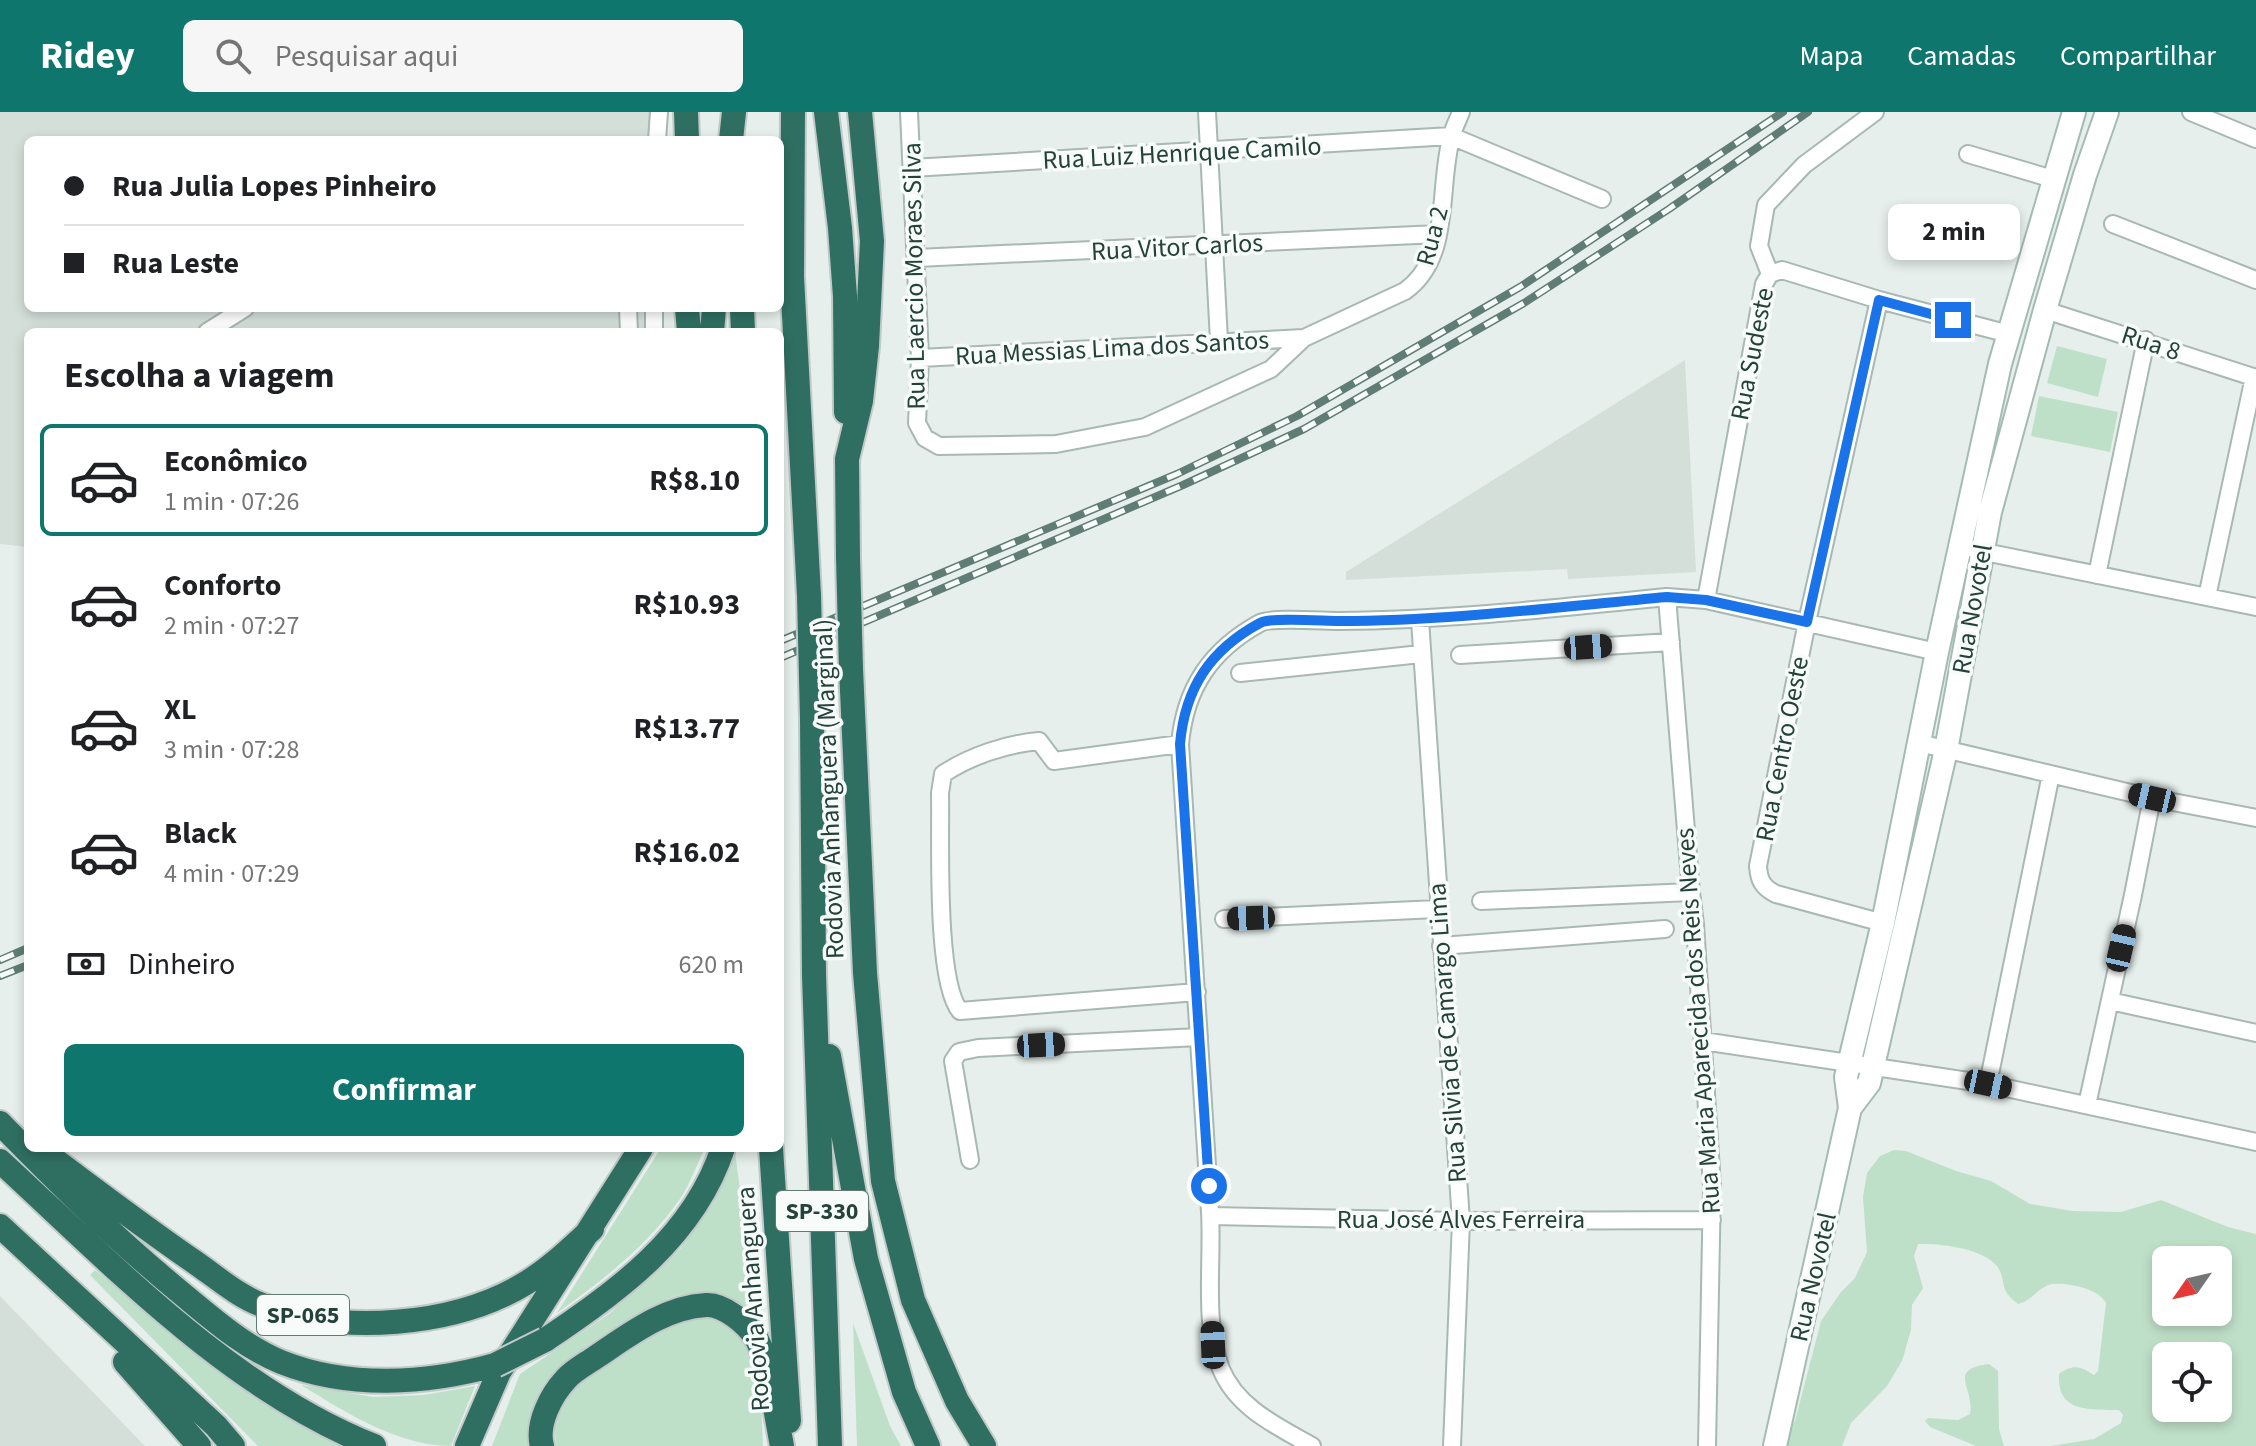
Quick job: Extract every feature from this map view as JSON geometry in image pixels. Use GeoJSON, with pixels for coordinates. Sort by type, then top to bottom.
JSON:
{"type":"FeatureCollection","features":[{"type":"Feature","properties":{"kind":"highway"},"geometry":{"type":"LineString","coordinates":[[686,112],[687,136]]}},
{"type":"Feature","properties":{"kind":"highway"},"geometry":{"type":"LineString","coordinates":[[732,136],[735,112]]}},
{"type":"Feature","properties":{"kind":"highway"},"geometry":{"type":"LineString","coordinates":[[735,112],[737,136]]}},
{"type":"Feature","properties":{"kind":"highway","name":"SP-330"},"geometry":{"type":"LineString","coordinates":[[793,112],[792,277],[809,596],[814,975],[830,1446]]}},
{"type":"Feature","properties":{"kind":"highway"},"geometry":{"type":"LineString","coordinates":[[826,112],[845,296],[847,459]]}},
{"type":"Feature","properties":{"kind":"highway","name":"Rodovia Anhanguera (Marginal)"},"geometry":{"type":"LineString","coordinates":[[860,112],[872,241],[861,401],[847,459],[848,558],[865,973],[883,1181],[913,1300],[957,1401],[984,1446]]}},
{"type":"Feature","properties":{"kind":"highway"},"geometry":{"type":"LineString","coordinates":[[814,975],[866,1259],[904,1392],[928,1446]]}},
{"type":"Feature","properties":{"kind":"highway"},"geometry":{"type":"LineString","coordinates":[[0,1121],[24,1137]]}},
{"type":"Feature","properties":{"kind":"highway"},"geometry":{"type":"LineString","coordinates":[[0,1121],[24,1147]]}},
{"type":"Feature","properties":{"kind":"highway"},"geometry":{"type":"LineString","coordinates":[[29,1152],[134,1253],[224,1328],[259,1351],[282,1362],[311,1370],[349,1378],[387,1381],[460,1374],[495,1365],[545,1340],[582,1316],[651,1261],[681,1226],[703,1193],[721,1152]]}},
{"type":"Feature","properties":{"kind":"highway","name":"SP-065"},"geometry":{"type":"LineString","coordinates":[[45,1152],[229,1286],[261,1305],[327,1319],[385,1323],[435,1317],[483,1304],[526,1283],[592,1229]]}},
{"type":"Feature","properties":{"kind":"highway"},"geometry":{"type":"LineString","coordinates":[[467,1446],[499,1372],[639,1152]]}},
{"type":"Feature","properties":{"kind":"highway","name":"Rodovia Anhanguera"},"geometry":{"type":"LineString","coordinates":[[771,1152],[791,1446]]}},
{"type":"Feature","properties":{"kind":"highway"},"geometry":{"type":"LineString","coordinates":[[0,1161],[137,1287],[205,1343],[277,1395],[351,1437],[374,1446]]}},
{"type":"Feature","properties":{"kind":"highway"},"geometry":{"type":"LineString","coordinates":[[4,1230],[199,1446]]}},
{"type":"Feature","properties":{"kind":"highway"},"geometry":{"type":"LineString","coordinates":[[4,1230],[216,1426],[233,1446]]}},
{"type":"Feature","properties":{"kind":"highway"},"geometry":{"type":"LineString","coordinates":[[542,1446],[544,1418],[552,1398],[567,1377],[637,1329],[668,1313],[708,1305],[720,1308],[741,1321],[757,1339],[782,1446]]}},
{"type":"Feature","properties":{"kind":"street"},"geometry":{"type":"LineString","coordinates":[[657,136],[659,112]]}},
{"type":"Feature","properties":{"kind":"street","name":"Rua Laercio Moraes Silva"},"geometry":{"type":"LineString","coordinates":[[909,112],[920,358],[917,423],[925,438],[939,446],[1056,444],[1145,427],[1271,369],[1304,338]]}},
{"type":"Feature","properties":{"kind":"street"},"geometry":{"type":"LineString","coordinates":[[1207,112],[1219,341]]}},
{"type":"Feature","properties":{"kind":"street","name":"Rua 2"},"geometry":{"type":"LineString","coordinates":[[1304,338],[1405,291],[1417,282],[1425,270],[1438,234],[1451,136],[1461,112]]}},
{"type":"Feature","properties":{"kind":"street","name":"Rua Sudeste"},"geometry":{"type":"LineString","coordinates":[[1706,600],[1764,284],[1770,274],[1759,246],[1766,205],[1804,165],[1875,112]]}},
{"type":"Feature","properties":{"kind":"street","name":"Rua Novotel"},"geometry":{"type":"LineString","coordinates":[[1775,1446],[1850,1108],[1846,1077],[1849,1061],[1883,923],[1959,547],[2009,334],[2074,112]]}},
{"type":"Feature","properties":{"kind":"street","name":"Rua Novotel"},"geometry":{"type":"LineString","coordinates":[[1850,1108],[1869,1083],[1873,1066],[1946,750],[1990,512],[2045,310],[2107,112]]}},
{"type":"Feature","properties":{"kind":"street"},"geometry":{"type":"LineString","coordinates":[[2191,112],[2256,139]]}},
{"type":"Feature","properties":{"kind":"street"},"geometry":{"type":"LineString","coordinates":[[1451,136],[1602,199]]}},
{"type":"Feature","properties":{"kind":"street","name":"Rua Luiz Henrique Camilo"},"geometry":{"type":"LineString","coordinates":[[912,168],[1451,136]]}},
{"type":"Feature","properties":{"kind":"street"},"geometry":{"type":"LineString","coordinates":[[1968,154],[2053,179]]}},
{"type":"Feature","properties":{"kind":"street"},"geometry":{"type":"LineString","coordinates":[[2113,224],[2256,280]]}},
{"type":"Feature","properties":{"kind":"street","name":"Rua Vitor Carlos"},"geometry":{"type":"LineString","coordinates":[[917,258],[1438,234]]}},
{"type":"Feature","properties":{"kind":"street"},"geometry":{"type":"LineString","coordinates":[[1770,274],[1782,270],[1879,300],[2009,334],[2045,310],[2028,268]]}},
{"type":"Feature","properties":{"kind":"street","name":"Rua Centro Oeste"},"geometry":{"type":"LineString","coordinates":[[1879,300],[1807,622],[1758,866],[1759,878],[1765,889],[1883,923]]}},
{"type":"Feature","properties":{"kind":"street","name":"Rua 8"},"geometry":{"type":"LineString","coordinates":[[2045,310],[2146,340],[2255,378]]}},
{"type":"Feature","properties":{"kind":"street"},"geometry":{"type":"LineString","coordinates":[[213,328],[239,312]]}},
{"type":"Feature","properties":{"kind":"street","name":"Rua Messias Lima dos Santos"},"geometry":{"type":"LineString","coordinates":[[920,358],[1304,338]]}},
{"type":"Feature","properties":{"kind":"street"},"geometry":{"type":"LineString","coordinates":[[2097,575],[2146,340]]}},
{"type":"Feature","properties":{"kind":"street"},"geometry":{"type":"LineString","coordinates":[[2207,597],[2255,378]]}},
{"type":"Feature","properties":{"kind":"street"},"geometry":{"type":"LineString","coordinates":[[1959,547],[2256,607]]}},
{"type":"Feature","properties":{"kind":"street"},"geometry":{"type":"LineString","coordinates":[[1312,1446],[1255,1412],[1241,1400],[1222,1371],[1213,1345],[1211,1216],[1180,744],[1182,721],[1196,680],[1212,659],[1263,621],[1420,620],[1667,597],[1706,600],[1937,652]]}},
{"type":"Feature","properties":{"kind":"street","name":"Rua Maria Aparecida dos Reis Neves"},"geometry":{"type":"LineString","coordinates":[[1667,597],[1695,924],[1712,1220],[1707,1446]]}},
{"type":"Feature","properties":{"kind":"street","name":"Rua Silvia de Camargo Lima"},"geometry":{"type":"LineString","coordinates":[[1420,620],[1437,909],[1461,1221],[1452,1446]]}},
{"type":"Feature","properties":{"kind":"street"},"geometry":{"type":"LineString","coordinates":[[1460,655],[1671,642]]}},
{"type":"Feature","properties":{"kind":"street"},"geometry":{"type":"LineString","coordinates":[[1240,673],[1421,654]]}},
{"type":"Feature","properties":{"kind":"street"},"geometry":{"type":"LineString","coordinates":[[1180,744],[1054,761],[1039,741],[1023,742],[962,761],[943,774],[940,793],[944,958],[954,1004],[960,1011],[1197,992]]}},
{"type":"Feature","properties":{"kind":"street"},"geometry":{"type":"LineString","coordinates":[[1919,743],[2152,798],[2256,818]]}},
{"type":"Feature","properties":{"kind":"street"},"geometry":{"type":"LineString","coordinates":[[1988,1084],[2051,774]]}},
{"type":"Feature","properties":{"kind":"street"},"geometry":{"type":"LineString","coordinates":[[2087,1105],[2152,798]]}},
{"type":"Feature","properties":{"kind":"street"},"geometry":{"type":"LineString","coordinates":[[1481,901],[1691,892]]}},
{"type":"Feature","properties":{"kind":"street"},"geometry":{"type":"LineString","coordinates":[[1224,919],[1437,909]]}},
{"type":"Feature","properties":{"kind":"street"},"geometry":{"type":"LineString","coordinates":[[1441,946],[1665,929]]}},
{"type":"Feature","properties":{"kind":"street"},"geometry":{"type":"LineString","coordinates":[[2110,1001],[2256,1033]]}},
{"type":"Feature","properties":{"kind":"street"},"geometry":{"type":"LineString","coordinates":[[970,1160],[953,1061],[959,1052],[978,1048],[1199,1037]]}},
{"type":"Feature","properties":{"kind":"street"},"geometry":{"type":"LineString","coordinates":[[1703,1041],[1988,1084],[2256,1142]]}},
{"type":"Feature","properties":{"kind":"street","name":"Rua José Alves Ferreira"},"geometry":{"type":"LineString","coordinates":[[1211,1216],[1461,1221],[1712,1220]]}},
{"type":"Feature","properties":{"kind":"shaded area"},"geometry":{"type":"Polygon","coordinates":[[[0,112],[656,112],[657,136],[24,136],[24,312],[662,312],[662,328],[24,328],[24,547],[0,544],[0,112]]]}},
{"type":"Feature","properties":{"kind":"shaded area"},"geometry":{"type":"Polygon","coordinates":[[[1685,360],[1696,572],[1568,579],[1567,569],[1346,580],[1346,572],[1685,360]]]}},
{"type":"Feature","properties":{"kind":"shaded area"},"geometry":{"type":"Polygon","coordinates":[[[0,1296],[145,1446],[0,1446],[0,1296]]]}},
{"type":"Feature","properties":{"kind":"green space"},"geometry":{"type":"Polygon","coordinates":[[[2057,346],[2107,359],[2098,397],[2047,383],[2057,346]]]}},
{"type":"Feature","properties":{"kind":"green space"},"geometry":{"type":"Polygon","coordinates":[[[2039,396],[2118,412],[2110,452],[2031,436],[2039,396]]]}},
{"type":"Feature","properties":{"kind":"green space"},"geometry":{"type":"Polygon","coordinates":[[[1894,1150],[1906,1151],[1991,1181],[2030,1204],[2073,1211],[2121,1212],[2161,1200],[2228,1227],[2256,1234],[2256,1446],[2051,1446],[2094,1439],[2121,1423],[2123,1415],[2119,1410],[2077,1406],[2063,1396],[2060,1387],[2059,1374],[2068,1369],[2080,1368],[2094,1375],[2098,1371],[2106,1303],[2103,1298],[2074,1285],[2052,1284],[2018,1304],[2007,1294],[1997,1266],[1982,1255],[1949,1246],[1918,1244],[1914,1256],[1923,1288],[1912,1305],[1911,1330],[1902,1361],[1887,1386],[1851,1423],[1842,1446],[1782,1446],[1795,1421],[1821,1321],[1855,1278],[1867,1252],[1863,1197],[1867,1173],[1880,1156],[1894,1150]]]}},
{"type":"Feature","properties":{"kind":"green space"},"geometry":{"type":"Polygon","coordinates":[[[658,1152],[703,1152],[684,1193],[653,1232],[607,1275],[557,1313],[658,1152]]]}},
{"type":"Feature","properties":{"kind":"green space"},"geometry":{"type":"Polygon","coordinates":[[[735,1152],[757,1317],[738,1303],[717,1294],[688,1294],[662,1301],[605,1335],[552,1375],[533,1408],[532,1446],[492,1446],[520,1374],[609,1314],[681,1248],[713,1203],[735,1152]]]}},
{"type":"Feature","properties":{"kind":"green space"},"geometry":{"type":"Polygon","coordinates":[[[95,1270],[247,1386],[345,1446],[258,1446],[90,1275],[95,1270]]]}},
{"type":"Feature","properties":{"kind":"green space"},"geometry":{"type":"Polygon","coordinates":[[[705,1313],[718,1316],[751,1346],[761,1399],[763,1446],[556,1446],[554,1422],[559,1404],[572,1385],[671,1323],[705,1313]]]}},
{"type":"Feature","properties":{"kind":"green space"},"geometry":{"type":"Polygon","coordinates":[[[853,1323],[890,1426],[901,1446],[857,1446],[853,1323]]]}},
{"type":"Feature","properties":{"kind":"green space"},"geometry":{"type":"Polygon","coordinates":[[[1989,1364],[1998,1371],[1999,1429],[2004,1446],[1976,1446],[1930,1427],[1925,1421],[1928,1418],[1958,1420],[1970,1414],[1965,1375],[1969,1370],[1989,1364]]]}},
{"type":"Feature","properties":{"kind":"green space"},"geometry":{"type":"Polygon","coordinates":[[[301,1385],[374,1397],[424,1395],[475,1386],[451,1446],[392,1434],[301,1385]]]}},
{"type":"Feature","properties":{"kind":"railway"},"geometry":{"type":"LineString","coordinates":[[784,639],[1177,474],[1297,416],[1520,287],[1783,112]]}},
{"type":"Feature","properties":{"kind":"railway"},"geometry":{"type":"LineString","coordinates":[[784,656],[1183,485],[1304,429],[1524,303],[1669,209],[1808,112]]}},
{"type":"Feature","properties":{"kind":"railway"},"geometry":{"type":"LineString","coordinates":[[0,960],[24,950]]}},
{"type":"Feature","properties":{"kind":"railway"},"geometry":{"type":"LineString","coordinates":[[0,976],[24,967]]}},
{"type":"Feature","properties":{"kind":"route"},"geometry":{"type":"LineString","coordinates":[[1209,1186],[1180,744],[1188,700],[1196,680],[1212,659],[1263,621],[1420,620],[1667,597],[1706,600],[1807,622],[1879,300],[1953,320]]}}]}
